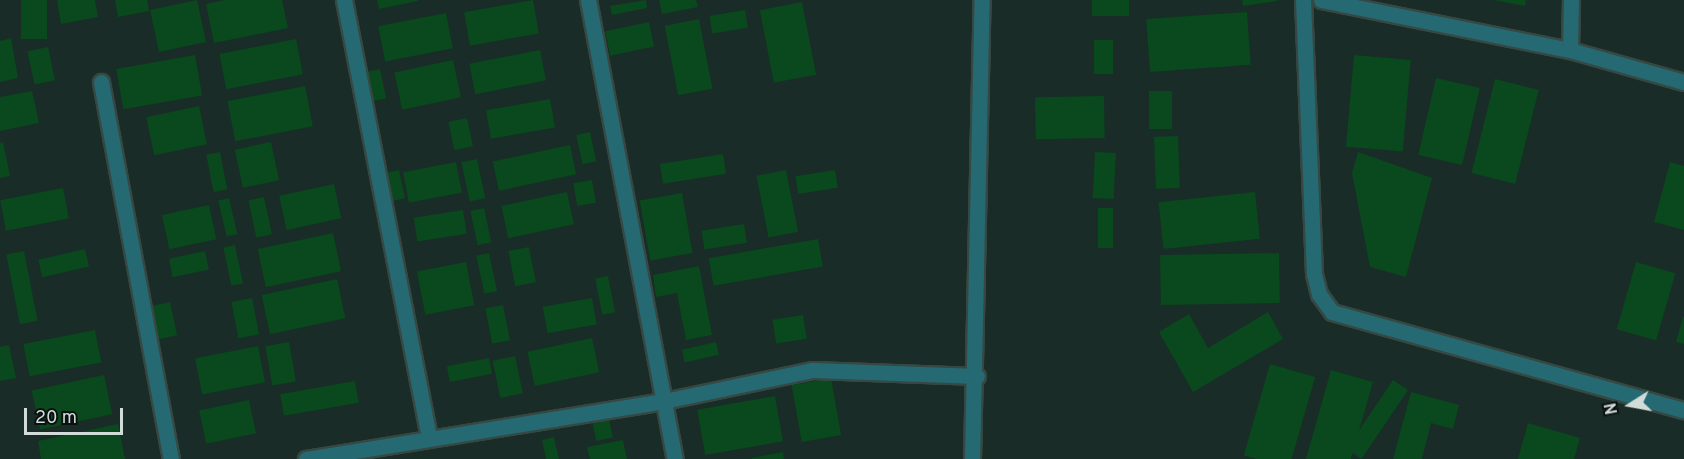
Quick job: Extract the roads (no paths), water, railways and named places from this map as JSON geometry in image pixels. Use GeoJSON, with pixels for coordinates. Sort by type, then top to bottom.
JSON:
{"type":"FeatureCollection","features":[{"type":"Feature","properties":{"kind":"street"},"geometry":{"type":"LineString","coordinates":[[344,0],[429,438]]}},
{"type":"Feature","properties":{"kind":"street"},"geometry":{"type":"LineString","coordinates":[[588,0],[675,459]]}},
{"type":"Feature","properties":{"kind":"street"},"geometry":{"type":"LineString","coordinates":[[972,459],[977,376],[982,0]]}},
{"type":"Feature","properties":{"kind":"street"},"geometry":{"type":"LineString","coordinates":[[1303,0],[1314,274],[1319,294],[1332,312],[1684,410]]}},
{"type":"Feature","properties":{"kind":"street"},"geometry":{"type":"LineString","coordinates":[[1321,0],[1569,50],[1684,82]]}},
{"type":"Feature","properties":{"kind":"street"},"geometry":{"type":"LineString","coordinates":[[1569,50],[1571,0]]}},
{"type":"Feature","properties":{"kind":"street"},"geometry":{"type":"LineString","coordinates":[[100,82],[171,459]]}},
{"type":"Feature","properties":{"kind":"street"},"geometry":{"type":"LineString","coordinates":[[306,459],[664,401],[813,370],[977,376]]}}]}
